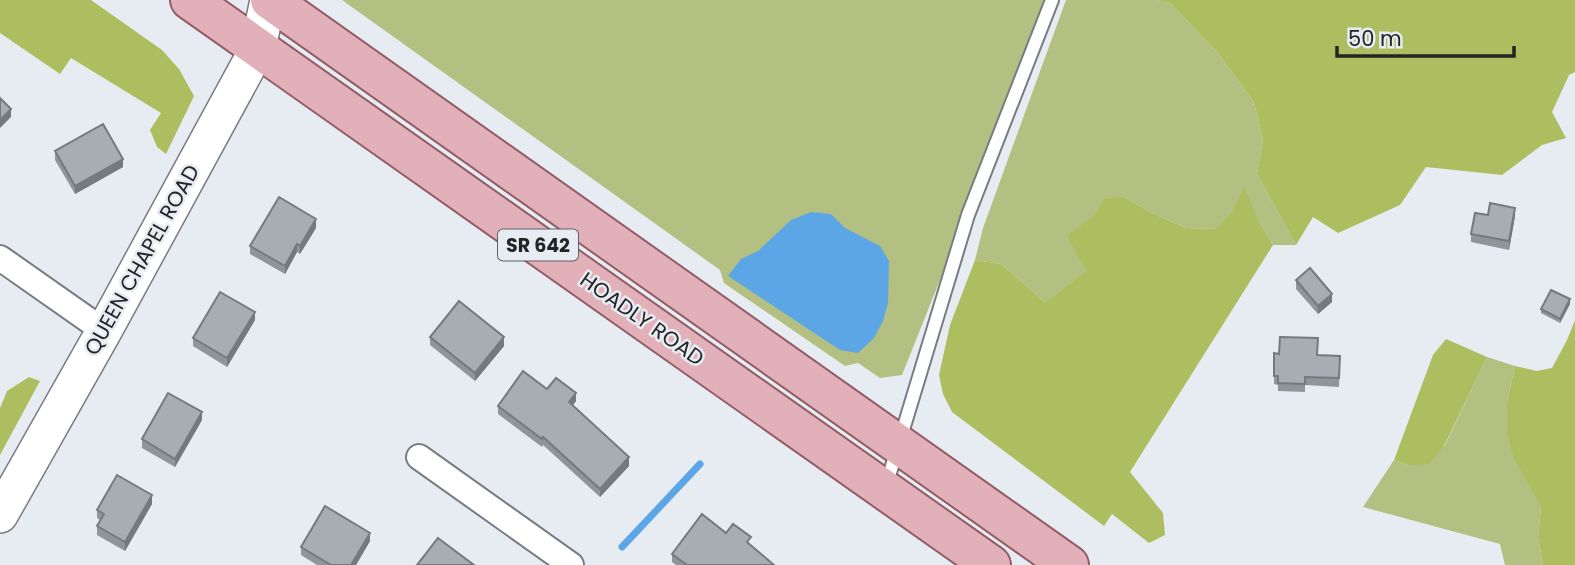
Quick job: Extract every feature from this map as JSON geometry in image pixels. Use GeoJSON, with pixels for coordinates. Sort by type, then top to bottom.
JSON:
{"type":"FeatureCollection","features":[{"type":"Feature","properties":{"kind":"main road","name":"HOADLY ROAD"},"geometry":{"type":"LineString","coordinates":[[190,0],[991,565]]}},
{"type":"Feature","properties":{"kind":"main road","name":"HOADLY ROAD"},"geometry":{"type":"LineString","coordinates":[[269,0],[1069,565]]}},
{"type":"Feature","properties":{"kind":"street","name":"QUEEN CHAPEL ROAD"},"geometry":{"type":"LineString","coordinates":[[0,515],[258,48],[269,0]]}},
{"type":"Feature","properties":{"kind":"street"},"geometry":{"type":"LineString","coordinates":[[0,258],[104,331]]}},
{"type":"Feature","properties":{"kind":"street"},"geometry":{"type":"LineString","coordinates":[[419,457],[571,565]]}},
{"type":"Feature","properties":{"kind":"lane"},"geometry":{"type":"LineString","coordinates":[[885,491],[968,215],[1052,0]]}},
{"type":"Feature","properties":{"kind":"green space"},"geometry":{"type":"Polygon","coordinates":[[[0,0],[91,0],[162,50],[179,69],[194,96],[166,154],[157,147],[150,130],[161,113],[71,58],[60,74],[0,33],[0,0]]]}},
{"type":"Feature","properties":{"kind":"green space"},"geometry":{"type":"Polygon","coordinates":[[[342,0],[1047,0],[1012,100],[902,375],[880,378],[858,363],[845,366],[724,283],[720,270],[342,0]]]}},
{"type":"Feature","properties":{"kind":"green space"},"geometry":{"type":"Polygon","coordinates":[[[1066,0],[1158,0],[1170,3],[1217,52],[1254,102],[1263,140],[1257,174],[1296,245],[1273,245],[1259,222],[1233,211],[1217,229],[1186,228],[1124,197],[1066,236],[1088,271],[1045,302],[1001,264],[975,260],[983,228],[1066,0]]]}},
{"type":"Feature","properties":{"kind":"green space"},"geometry":{"type":"Polygon","coordinates":[[[1158,0],[1575,0],[1575,72],[1569,75],[1552,112],[1566,138],[1542,145],[1502,175],[1426,167],[1400,205],[1338,233],[1313,217],[1296,245],[1257,174],[1263,140],[1254,102],[1217,52],[1170,3],[1158,0]]]}},
{"type":"Feature","properties":{"kind":"green space"},"geometry":{"type":"Polygon","coordinates":[[[1244,187],[1259,222],[1273,245],[1130,472],[1163,513],[1165,535],[1149,543],[1112,514],[1104,526],[952,412],[943,394],[939,375],[950,325],[975,260],[1001,264],[1045,302],[1087,271],[1066,236],[1095,215],[1104,199],[1124,197],[1186,228],[1216,229],[1233,211],[1244,187]]]}},
{"type":"Feature","properties":{"kind":"green space"},"geometry":{"type":"Polygon","coordinates":[[[1575,320],[1575,565],[1543,565],[1538,537],[1541,506],[1513,456],[1507,432],[1507,402],[1515,366],[1537,371],[1552,368],[1575,320]]]}},
{"type":"Feature","properties":{"kind":"green space"},"geometry":{"type":"Polygon","coordinates":[[[1446,339],[1487,357],[1445,444],[1429,464],[1409,465],[1394,460],[1433,355],[1446,339]]]}},
{"type":"Feature","properties":{"kind":"green space"},"geometry":{"type":"Polygon","coordinates":[[[1487,357],[1515,366],[1507,402],[1531,484],[1541,506],[1538,537],[1543,565],[1505,565],[1500,544],[1363,507],[1394,460],[1409,465],[1445,445],[1487,357]]]}},
{"type":"Feature","properties":{"kind":"green space"},"geometry":{"type":"Polygon","coordinates":[[[29,377],[40,381],[0,455],[0,408],[7,391],[29,377]]]}},
{"type":"Feature","properties":{"kind":"water"},"geometry":{"type":"Polygon","coordinates":[[[811,212],[831,214],[845,228],[880,246],[889,261],[888,303],[883,321],[874,338],[858,353],[840,350],[728,276],[741,259],[758,251],[791,220],[811,212]]]}},
{"type":"Feature","properties":{"kind":"building"},"geometry":{"type":"Polygon","coordinates":[[[0,98],[11,109],[0,120],[0,98]]]}},
{"type":"Feature","properties":{"kind":"building"},"geometry":{"type":"Polygon","coordinates":[[[103,124],[123,159],[75,186],[55,151],[103,124]]]}},
{"type":"Feature","properties":{"kind":"building"},"geometry":{"type":"Polygon","coordinates":[[[279,197],[316,219],[285,266],[250,246],[279,197]]]}},
{"type":"Feature","properties":{"kind":"building"},"geometry":{"type":"Polygon","coordinates":[[[1490,203],[1515,208],[1509,241],[1471,234],[1475,213],[1488,215],[1490,203]]]}},
{"type":"Feature","properties":{"kind":"building"},"geometry":{"type":"Polygon","coordinates":[[[1310,268],[1332,294],[1318,306],[1296,280],[1310,268]]]}},
{"type":"Feature","properties":{"kind":"building"},"geometry":{"type":"Polygon","coordinates":[[[1551,290],[1570,299],[1560,319],[1541,309],[1551,290]]]}},
{"type":"Feature","properties":{"kind":"building"},"geometry":{"type":"Polygon","coordinates":[[[220,292],[255,312],[227,358],[193,338],[220,292]]]}},
{"type":"Feature","properties":{"kind":"building"},"geometry":{"type":"Polygon","coordinates":[[[459,301],[504,337],[475,373],[430,337],[459,301]]]}},
{"type":"Feature","properties":{"kind":"building"},"geometry":{"type":"Polygon","coordinates":[[[1280,337],[1318,338],[1317,355],[1340,356],[1339,378],[1305,377],[1305,384],[1278,383],[1278,376],[1274,376],[1274,353],[1279,354],[1280,337]]]}},
{"type":"Feature","properties":{"kind":"building"},"geometry":{"type":"Polygon","coordinates":[[[523,371],[547,389],[556,378],[576,393],[569,402],[629,457],[600,489],[543,437],[542,439],[498,406],[523,371]]]}},
{"type":"Feature","properties":{"kind":"building"},"geometry":{"type":"Polygon","coordinates":[[[168,393],[202,412],[175,459],[142,439],[168,393]]]}},
{"type":"Feature","properties":{"kind":"building"},"geometry":{"type":"Polygon","coordinates":[[[117,475],[152,495],[125,542],[97,526],[104,514],[97,510],[117,475]]]}},
{"type":"Feature","properties":{"kind":"building"},"geometry":{"type":"Polygon","coordinates":[[[325,506],[370,533],[351,565],[331,565],[301,547],[325,506]]]}},
{"type":"Feature","properties":{"kind":"building"},"geometry":{"type":"Polygon","coordinates":[[[702,514],[726,533],[733,524],[751,537],[747,542],[774,565],[687,565],[672,554],[702,514]]]}},
{"type":"Feature","properties":{"kind":"building"},"geometry":{"type":"Polygon","coordinates":[[[438,538],[474,565],[417,565],[438,538]]]}},
{"type":"Feature","properties":{"kind":"waterway"},"geometry":{"type":"LineString","coordinates":[[622,547],[700,464]]}}]}
